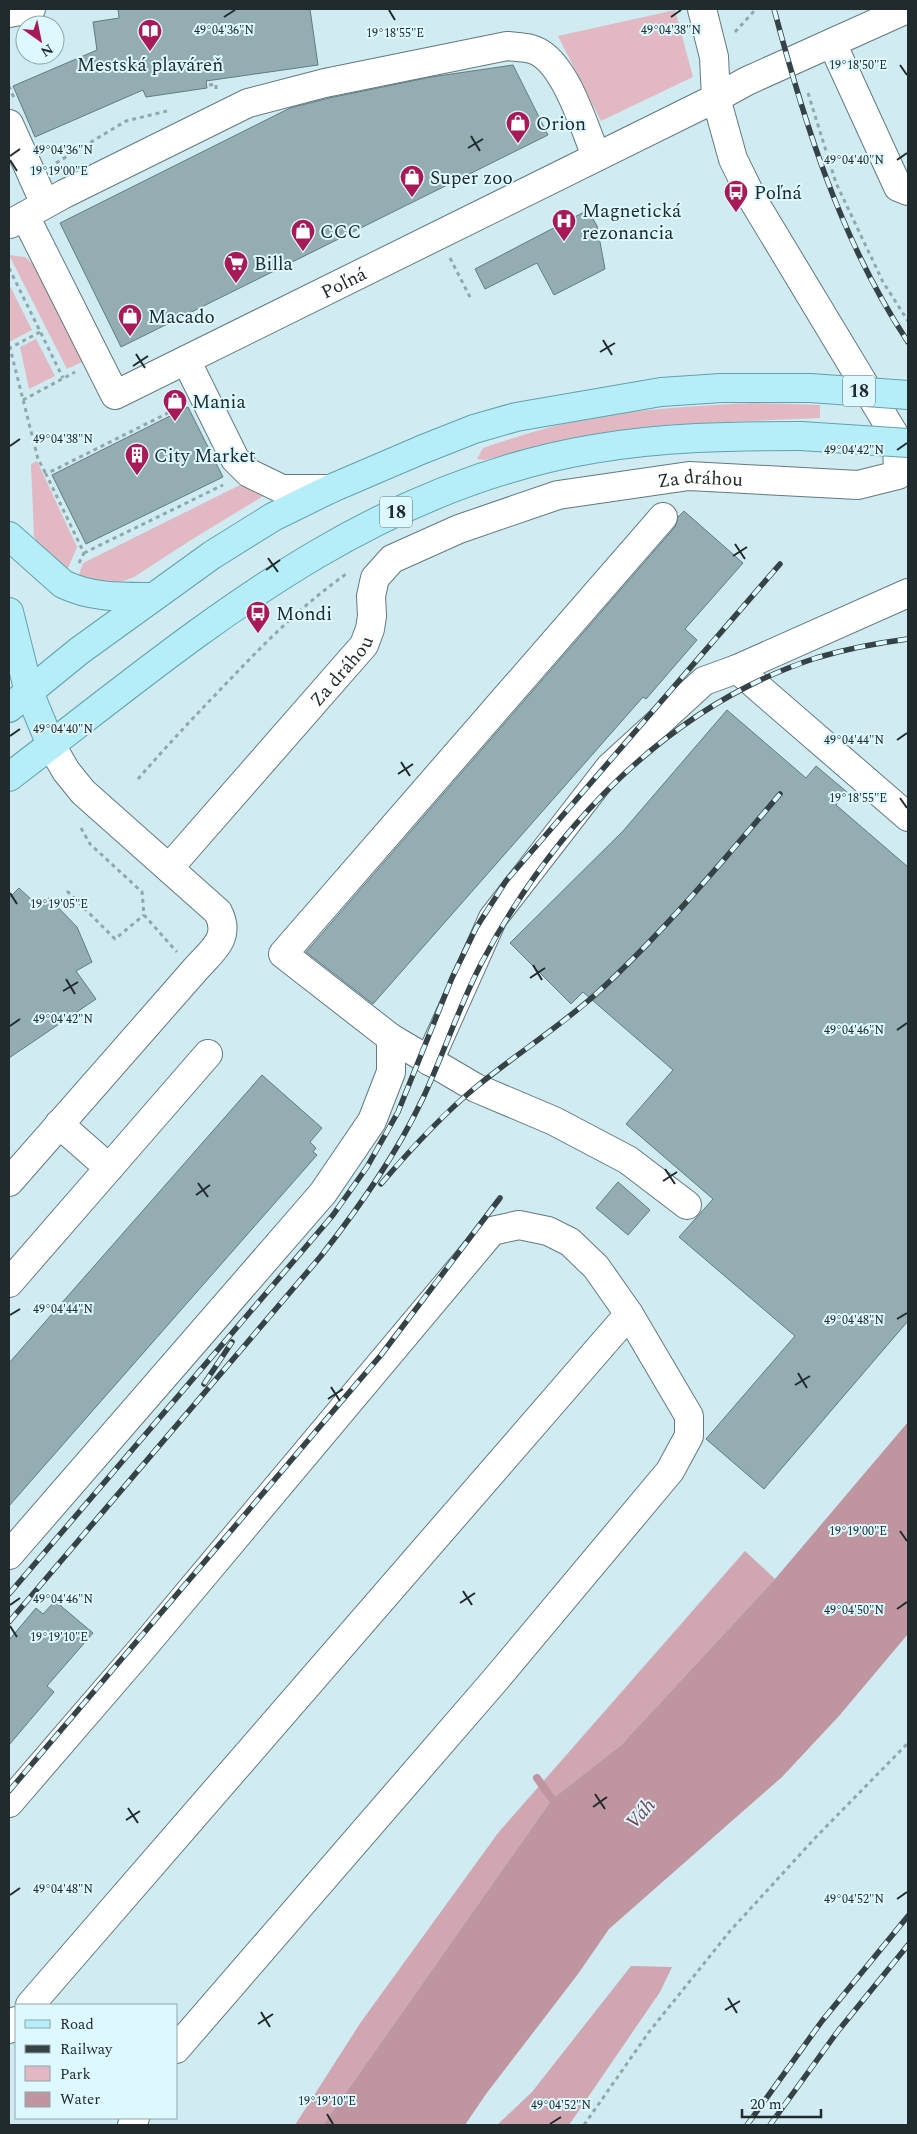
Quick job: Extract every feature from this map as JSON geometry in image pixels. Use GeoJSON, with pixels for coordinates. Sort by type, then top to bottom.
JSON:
{"type":"FeatureCollection","features":[{"type":"Feature","properties":{"kind":"main road","name":"18"},"geometry":{"type":"LineString","coordinates":[[19,700],[79,651],[152,598],[212,555],[273,517],[330,489],[465,433],[516,417],[661,392],[721,388],[810,388],[908,395]]}},
{"type":"Feature","properties":{"kind":"main road","name":"18"},"geometry":{"type":"LineString","coordinates":[[9,777],[156,663],[280,575],[364,527],[440,493],[486,476],[593,449],[710,436],[801,436],[908,442]]}},
{"type":"Feature","properties":{"kind":"main road"},"geometry":{"type":"LineString","coordinates":[[9,536],[70,588],[88,594],[103,596],[152,598]]}},
{"type":"Feature","properties":{"kind":"main road"},"geometry":{"type":"LineString","coordinates":[[9,612],[19,700],[51,745]]}},
{"type":"Feature","properties":{"kind":"street"},"geometry":{"type":"LineString","coordinates":[[9,13],[31,9]]}},
{"type":"Feature","properties":{"kind":"street","name":"Za dráhou"},"geometry":{"type":"LineString","coordinates":[[169,868],[364,645],[370,629],[372,616],[370,596],[375,578],[392,559],[458,529],[558,495],[689,476],[858,485],[898,475],[897,439],[753,200],[733,159],[716,98],[714,57],[702,9]]}},
{"type":"Feature","properties":{"kind":"street","name":"Poľná"},"geometry":{"type":"LineString","coordinates":[[26,215],[115,395],[747,81],[906,9]]}},
{"type":"Feature","properties":{"kind":"street"},"geometry":{"type":"LineString","coordinates":[[832,42],[898,187],[908,191]]}},
{"type":"Feature","properties":{"kind":"street"},"geometry":{"type":"LineString","coordinates":[[9,124],[26,215],[183,133],[248,102],[325,83],[507,46],[532,49],[548,59],[572,95],[596,156]]}},
{"type":"Feature","properties":{"kind":"street"},"geometry":{"type":"LineString","coordinates":[[186,360],[236,459],[249,473],[282,489],[330,489]]}},
{"type":"Feature","properties":{"kind":"street"},"geometry":{"type":"LineString","coordinates":[[663,517],[283,954],[391,1038],[476,1088],[554,1121],[628,1160],[687,1205]]}},
{"type":"Feature","properties":{"kind":"street"},"geometry":{"type":"LineString","coordinates":[[429,1061],[493,918],[610,767],[704,681],[737,669],[908,593]]}},
{"type":"Feature","properties":{"kind":"street"},"geometry":{"type":"LineString","coordinates":[[737,669],[908,817]]}},
{"type":"Feature","properties":{"kind":"street"},"geometry":{"type":"LineString","coordinates":[[9,1182],[222,938],[224,923],[218,912],[83,792],[66,771],[51,745]]}},
{"type":"Feature","properties":{"kind":"street"},"geometry":{"type":"LineString","coordinates":[[9,1555],[323,1193],[372,1121],[391,1072],[391,1038]]}},
{"type":"Feature","properties":{"kind":"street"},"geometry":{"type":"LineString","coordinates":[[9,1283],[208,1054]]}},
{"type":"Feature","properties":{"kind":"street"},"geometry":{"type":"LineString","coordinates":[[60,1124],[108,1168]]}},
{"type":"Feature","properties":{"kind":"street"},"geometry":{"type":"LineString","coordinates":[[9,1804],[140,1651],[492,1231],[519,1225],[548,1231],[570,1242],[596,1268],[629,1314],[689,1416],[689,1436],[670,1471],[496,1679],[178,2047]]}},
{"type":"Feature","properties":{"kind":"street"},"geometry":{"type":"LineString","coordinates":[[31,2004],[629,1314]]}},
{"type":"Feature","properties":{"kind":"path"},"geometry":{"type":"LineString","coordinates":[[730,38],[756,9]]}},
{"type":"Feature","properties":{"kind":"path"},"geometry":{"type":"LineString","coordinates":[[808,93],[836,183],[883,282],[908,321]]}},
{"type":"Feature","properties":{"kind":"path"},"geometry":{"type":"LineString","coordinates":[[446,251],[471,298]]}},
{"type":"Feature","properties":{"kind":"path"},"geometry":{"type":"LineString","coordinates":[[9,268],[63,378]]}},
{"type":"Feature","properties":{"kind":"path"},"geometry":{"type":"LineString","coordinates":[[40,332],[10,348],[38,459],[84,553]]}},
{"type":"Feature","properties":{"kind":"path"},"geometry":{"type":"LineString","coordinates":[[23,400],[79,370]]}},
{"type":"Feature","properties":{"kind":"path"},"geometry":{"type":"LineString","coordinates":[[46,474],[204,393]]}},
{"type":"Feature","properties":{"kind":"path"},"geometry":{"type":"LineString","coordinates":[[77,568],[84,553],[229,481]]}},
{"type":"Feature","properties":{"kind":"path"},"geometry":{"type":"LineString","coordinates":[[138,779],[304,607],[322,591],[355,568]]}},
{"type":"Feature","properties":{"kind":"path"},"geometry":{"type":"LineString","coordinates":[[304,607],[307,611]]}},
{"type":"Feature","properties":{"kind":"path"},"geometry":{"type":"LineString","coordinates":[[76,821],[90,844],[142,892],[144,915],[194,971]]}},
{"type":"Feature","properties":{"kind":"path"},"geometry":{"type":"LineString","coordinates":[[67,891],[114,939],[144,915]]}},
{"type":"Feature","properties":{"kind":"path"},"geometry":{"type":"LineString","coordinates":[[584,2125],[649,2032],[730,1931],[816,1837],[908,1742]]}},
{"type":"Feature","properties":{"kind":"green space"},"geometry":{"type":"Polygon","coordinates":[[[675,10],[693,77],[601,121],[558,36],[675,10]]]}},
{"type":"Feature","properties":{"kind":"green space"},"geometry":{"type":"Polygon","coordinates":[[[9,255],[25,257],[38,269],[82,362],[67,369],[9,255]]]}},
{"type":"Feature","properties":{"kind":"green space"},"geometry":{"type":"Polygon","coordinates":[[[9,284],[32,330],[9,342],[9,284]]]}},
{"type":"Feature","properties":{"kind":"green space"},"geometry":{"type":"Polygon","coordinates":[[[36,339],[55,376],[29,389],[20,347],[36,339]]]}},
{"type":"Feature","properties":{"kind":"green space"},"geometry":{"type":"Polygon","coordinates":[[[752,403],[820,405],[820,418],[665,425],[594,435],[484,460],[477,459],[483,448],[537,431],[579,421],[652,410],[752,403]]]}},
{"type":"Feature","properties":{"kind":"green space"},"geometry":{"type":"Polygon","coordinates":[[[37,461],[77,547],[66,573],[39,547],[34,536],[31,464],[37,461]]]}},
{"type":"Feature","properties":{"kind":"green space"},"geometry":{"type":"Polygon","coordinates":[[[240,485],[265,495],[134,577],[118,583],[106,584],[78,578],[83,563],[240,485]]]}},
{"type":"Feature","properties":{"kind":"shaded area"},"geometry":{"type":"Polygon","coordinates":[[[745,1551],[775,1579],[621,1745],[552,1799],[323,2125],[295,2125],[361,2022],[498,1833],[745,1551]]]}},
{"type":"Feature","properties":{"kind":"shaded area"},"geometry":{"type":"Polygon","coordinates":[[[631,1966],[672,1967],[660,1992],[569,2125],[497,2125],[532,2092],[631,1966]]]}},
{"type":"Feature","properties":{"kind":"water","name":"Váh"},"geometry":{"type":"Polygon","coordinates":[[[908,1422],[908,1634],[839,1716],[782,1777],[609,1929],[578,1974],[486,2094],[465,2125],[323,2125],[552,1799],[621,1745],[775,1579],[908,1422]]]}},
{"type":"Feature","properties":{"kind":"building"},"geometry":{"type":"Polygon","coordinates":[[[118,9],[310,9],[318,65],[206,81],[207,88],[146,97],[143,90],[35,137],[13,86],[97,50],[93,22],[119,18],[118,9]]]}},
{"type":"Feature","properties":{"kind":"building"},"geometry":{"type":"Polygon","coordinates":[[[513,65],[548,135],[121,347],[60,223],[290,108],[431,77],[513,65]]]}},
{"type":"Feature","properties":{"kind":"building","name":"Magnetická rezonancia"},"geometry":{"type":"Polygon","coordinates":[[[588,210],[597,226],[605,269],[554,295],[537,263],[485,289],[475,269],[588,210]]]}},
{"type":"Feature","properties":{"kind":"building","name":"City Market"},"geometry":{"type":"Polygon","coordinates":[[[188,407],[223,477],[86,544],[52,475],[188,407]]]}},
{"type":"Feature","properties":{"kind":"building"},"geometry":{"type":"Polygon","coordinates":[[[684,511],[743,563],[685,629],[697,640],[646,699],[643,697],[373,1004],[306,952],[675,527],[678,517],[684,511]]]}},
{"type":"Feature","properties":{"kind":"building"},"geometry":{"type":"Polygon","coordinates":[[[727,710],[806,778],[816,766],[847,792],[836,805],[908,867],[908,1321],[764,1489],[706,1439],[795,1336],[679,1237],[713,1199],[626,1124],[673,1070],[583,992],[571,1004],[510,943],[623,831],[727,710]]]}},
{"type":"Feature","properties":{"kind":"building"},"geometry":{"type":"Polygon","coordinates":[[[19,888],[35,903],[49,898],[77,927],[92,962],[76,971],[96,999],[9,1058],[9,898],[19,888]]]}},
{"type":"Feature","properties":{"kind":"building"},"geometry":{"type":"Polygon","coordinates":[[[262,1075],[322,1128],[310,1142],[316,1148],[313,1152],[317,1155],[9,1506],[9,1363],[262,1075]]]}},
{"type":"Feature","properties":{"kind":"building"},"geometry":{"type":"Polygon","coordinates":[[[618,1182],[650,1210],[628,1235],[596,1208],[618,1182]]]}},
{"type":"Feature","properties":{"kind":"building"},"geometry":{"type":"Polygon","coordinates":[[[55,1601],[93,1633],[47,1686],[54,1692],[9,1745],[9,1640],[36,1608],[43,1614],[55,1601]]]}},
{"type":"Feature","properties":{"kind":"waterway"},"geometry":{"type":"LineString","coordinates":[[537,1778],[552,1799],[561,1803]]}},
{"type":"Feature","properties":{"kind":"railway"},"geometry":{"type":"LineString","coordinates":[[774,9],[812,139],[827,181],[863,264],[908,342]]}},
{"type":"Feature","properties":{"kind":"railway"},"geometry":{"type":"LineString","coordinates":[[9,1594],[333,1215],[367,1167],[398,1112],[452,978],[476,928],[506,881],[780,564]]}},
{"type":"Feature","properties":{"kind":"railway"},"geometry":{"type":"LineString","coordinates":[[9,1622],[321,1256],[350,1218],[389,1160],[423,1098],[466,995],[482,962],[511,912],[543,865],[580,820],[620,778],[664,740],[711,707],[762,679],[816,658],[885,642],[908,639]]}},
{"type":"Feature","properties":{"kind":"railway"},"geometry":{"type":"LineString","coordinates":[[381,1184],[426,1134],[463,1098],[582,1006],[621,971],[691,897],[780,794]]}},
{"type":"Feature","properties":{"kind":"railway"},"geometry":{"type":"LineString","coordinates":[[9,1791],[381,1355],[500,1198]]}},
{"type":"Feature","properties":{"kind":"railway"},"geometry":{"type":"LineString","coordinates":[[204,1384],[232,1342]]}},
{"type":"Feature","properties":{"kind":"railway"},"geometry":{"type":"LineString","coordinates":[[747,2125],[822,2021],[908,1916]]}},
{"type":"Feature","properties":{"kind":"railway"},"geometry":{"type":"LineString","coordinates":[[770,2125],[838,2031],[908,1945]]}},
{"type":"Feature","properties":{"kind":"place","name":"Mestská plaváreň"},"geometry":{"type":"Point","coordinates":[150,52]}},
{"type":"Feature","properties":{"kind":"place","name":"Orion"},"geometry":{"type":"Point","coordinates":[518,144]}},
{"type":"Feature","properties":{"kind":"place","name":"Super zoo"},"geometry":{"type":"Point","coordinates":[412,198]}},
{"type":"Feature","properties":{"kind":"place","name":"Poľná"},"geometry":{"type":"Point","coordinates":[736,213]}},
{"type":"Feature","properties":{"kind":"place","name":"Magnetická rezonancia"},"geometry":{"type":"Point","coordinates":[564,242]}},
{"type":"Feature","properties":{"kind":"place","name":"CCC"},"geometry":{"type":"Point","coordinates":[303,252]}},
{"type":"Feature","properties":{"kind":"place","name":"Billa"},"geometry":{"type":"Point","coordinates":[236,284]}},
{"type":"Feature","properties":{"kind":"place","name":"Macado"},"geometry":{"type":"Point","coordinates":[130,337]}},
{"type":"Feature","properties":{"kind":"place","name":"Mania"},"geometry":{"type":"Point","coordinates":[175,422]}},
{"type":"Feature","properties":{"kind":"place","name":"City Market"},"geometry":{"type":"Point","coordinates":[137,476]}},
{"type":"Feature","properties":{"kind":"place","name":"Mondi"},"geometry":{"type":"Point","coordinates":[258,634]}}]}
